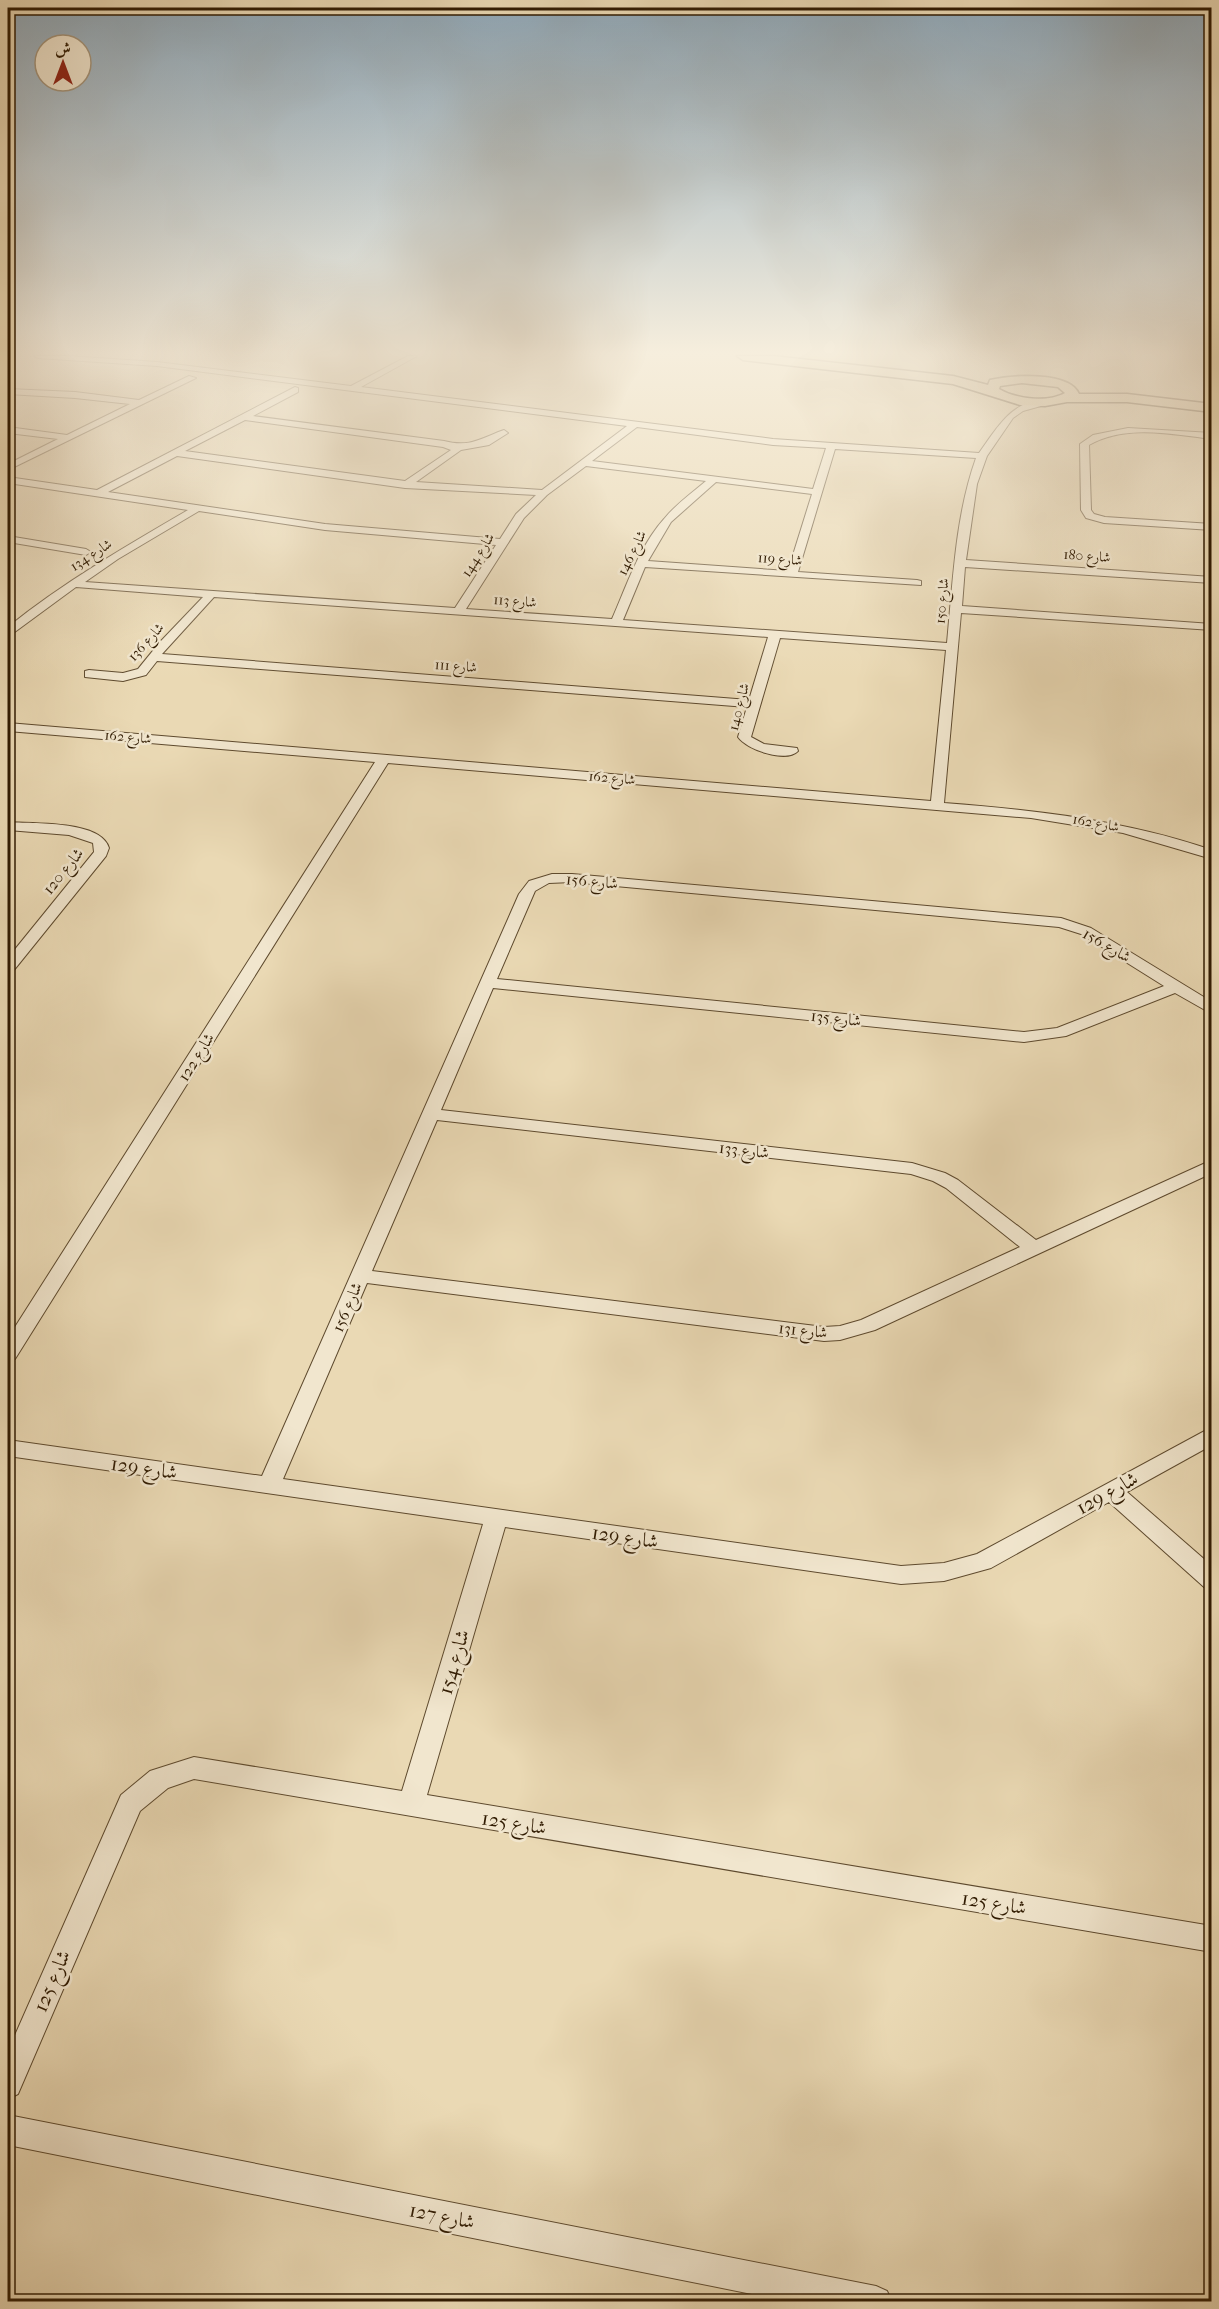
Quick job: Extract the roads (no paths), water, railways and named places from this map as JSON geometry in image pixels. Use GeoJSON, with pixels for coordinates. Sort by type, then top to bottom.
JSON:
{"type":"FeatureCollection","features":[{"type":"Feature","properties":{"kind":"street"},"geometry":{"type":"LineString","coordinates":[[98,494],[156,464]]}},
{"type":"Feature","properties":{"kind":"street"},"geometry":{"type":"LineString","coordinates":[[255,464],[405,484],[544,493]]}},
{"type":"Feature","properties":{"kind":"street"},"geometry":{"type":"LineString","coordinates":[[405,484],[436,464]]}},
{"type":"Feature","properties":{"kind":"street","name":"شارع 144"},"geometry":{"type":"LineString","coordinates":[[458,612],[520,516],[544,493],[583,464]]}},
{"type":"Feature","properties":{"kind":"street"},"geometry":{"type":"LineString","coordinates":[[590,464],[817,492]]}},
{"type":"Feature","properties":{"kind":"street"},"geometry":{"type":"LineString","coordinates":[[792,574],[826,464]]}},
{"type":"Feature","properties":{"kind":"street","name":"شارع 150"},"geometry":{"type":"LineString","coordinates":[[937,806],[960,563],[970,493],[979,464]]}},
{"type":"Feature","properties":{"kind":"street"},"geometry":{"type":"LineString","coordinates":[[1085,464],[1086,510],[1090,516],[1104,520],[1212,527]]}},
{"type":"Feature","properties":{"kind":"street"},"geometry":{"type":"LineString","coordinates":[[8,480],[340,529],[503,542]]}},
{"type":"Feature","properties":{"kind":"street","name":"شارع 146"},"geometry":{"type":"LineString","coordinates":[[616,623],[656,536],[670,518],[713,480]]}},
{"type":"Feature","properties":{"kind":"street","name":"شارع 134"},"geometry":{"type":"LineString","coordinates":[[8,632],[74,584],[154,532],[196,509]]}},
{"type":"Feature","properties":{"kind":"street"},"geometry":{"type":"LineString","coordinates":[[8,539],[86,552]]}},
{"type":"Feature","properties":{"kind":"street","name":"شارع 180"},"geometry":{"type":"LineString","coordinates":[[960,563],[1212,580]]}},
{"type":"Feature","properties":{"kind":"street","name":"شارع 119"},"geometry":{"type":"LineString","coordinates":[[642,564],[917,583]]}},
{"type":"Feature","properties":{"kind":"street","name":"شارع 113"},"geometry":{"type":"LineString","coordinates":[[74,584],[953,647]]}},
{"type":"Feature","properties":{"kind":"street","name":"شارع 136"},"geometry":{"type":"LineString","coordinates":[[89,674],[123,677],[142,672],[164,644],[211,594]]}},
{"type":"Feature","properties":{"kind":"street"},"geometry":{"type":"LineString","coordinates":[[956,609],[1212,627]]}},
{"type":"Feature","properties":{"kind":"street","name":"شارع 140"},"geometry":{"type":"LineString","coordinates":[[775,634],[744,737],[746,741],[758,747],[792,751]]}},
{"type":"Feature","properties":{"kind":"street","name":"شارع 111"},"geometry":{"type":"LineString","coordinates":[[155,657],[754,704]]}},
{"type":"Feature","properties":{"kind":"street","name":"شارع 162"},"geometry":{"type":"LineString","coordinates":[[8,727],[1051,816],[1151,835],[1212,855]]}},
{"type":"Feature","properties":{"kind":"street","name":"شارع 122"},"geometry":{"type":"LineString","coordinates":[[8,1354],[384,759]]}},
{"type":"Feature","properties":{"kind":"street","name":"شارع 120"},"geometry":{"type":"LineString","coordinates":[[8,826],[83,833],[93,836],[102,847],[101,853],[8,967]]}},
{"type":"Feature","properties":{"kind":"street","name":"شارع 156"},"geometry":{"type":"LineString","coordinates":[[269,1486],[529,888],[537,883],[560,878],[1061,923],[1086,931],[1212,1009]]}},
{"type":"Feature","properties":{"kind":"street","name":"شارع 135"},"geometry":{"type":"LineString","coordinates":[[487,983],[1024,1037],[1059,1033],[1176,987]]}},
{"type":"Feature","properties":{"kind":"street","name":"شارع 133"},"geometry":{"type":"LineString","coordinates":[[430,1114],[912,1169],[939,1177],[952,1184],[1034,1248]]}},
{"type":"Feature","properties":{"kind":"street","name":"شارع 131"},"geometry":{"type":"LineString","coordinates":[[360,1276],[816,1333],[840,1333],[868,1325],[1212,1166]]}},
{"type":"Feature","properties":{"kind":"street","name":"شارع 129"},"geometry":{"type":"LineString","coordinates":[[8,1448],[901,1575],[944,1572],[983,1562],[1212,1435]]}},
{"type":"Feature","properties":{"kind":"street"},"geometry":{"type":"LineString","coordinates":[[1111,1491],[1212,1580]]}},
{"type":"Feature","properties":{"kind":"street","name":"شارع 154"},"geometry":{"type":"LineString","coordinates":[[411,1806],[496,1518]]}},
{"type":"Feature","properties":{"kind":"street","name":"شارع 125"},"geometry":{"type":"LineString","coordinates":[[8,2084],[130,1803],[147,1785],[169,1773],[194,1768],[1212,1939]]}},
{"type":"Feature","properties":{"kind":"street","name":"شارع 127"},"geometry":{"type":"LineString","coordinates":[[8,2130],[876,2301]]}}]}
